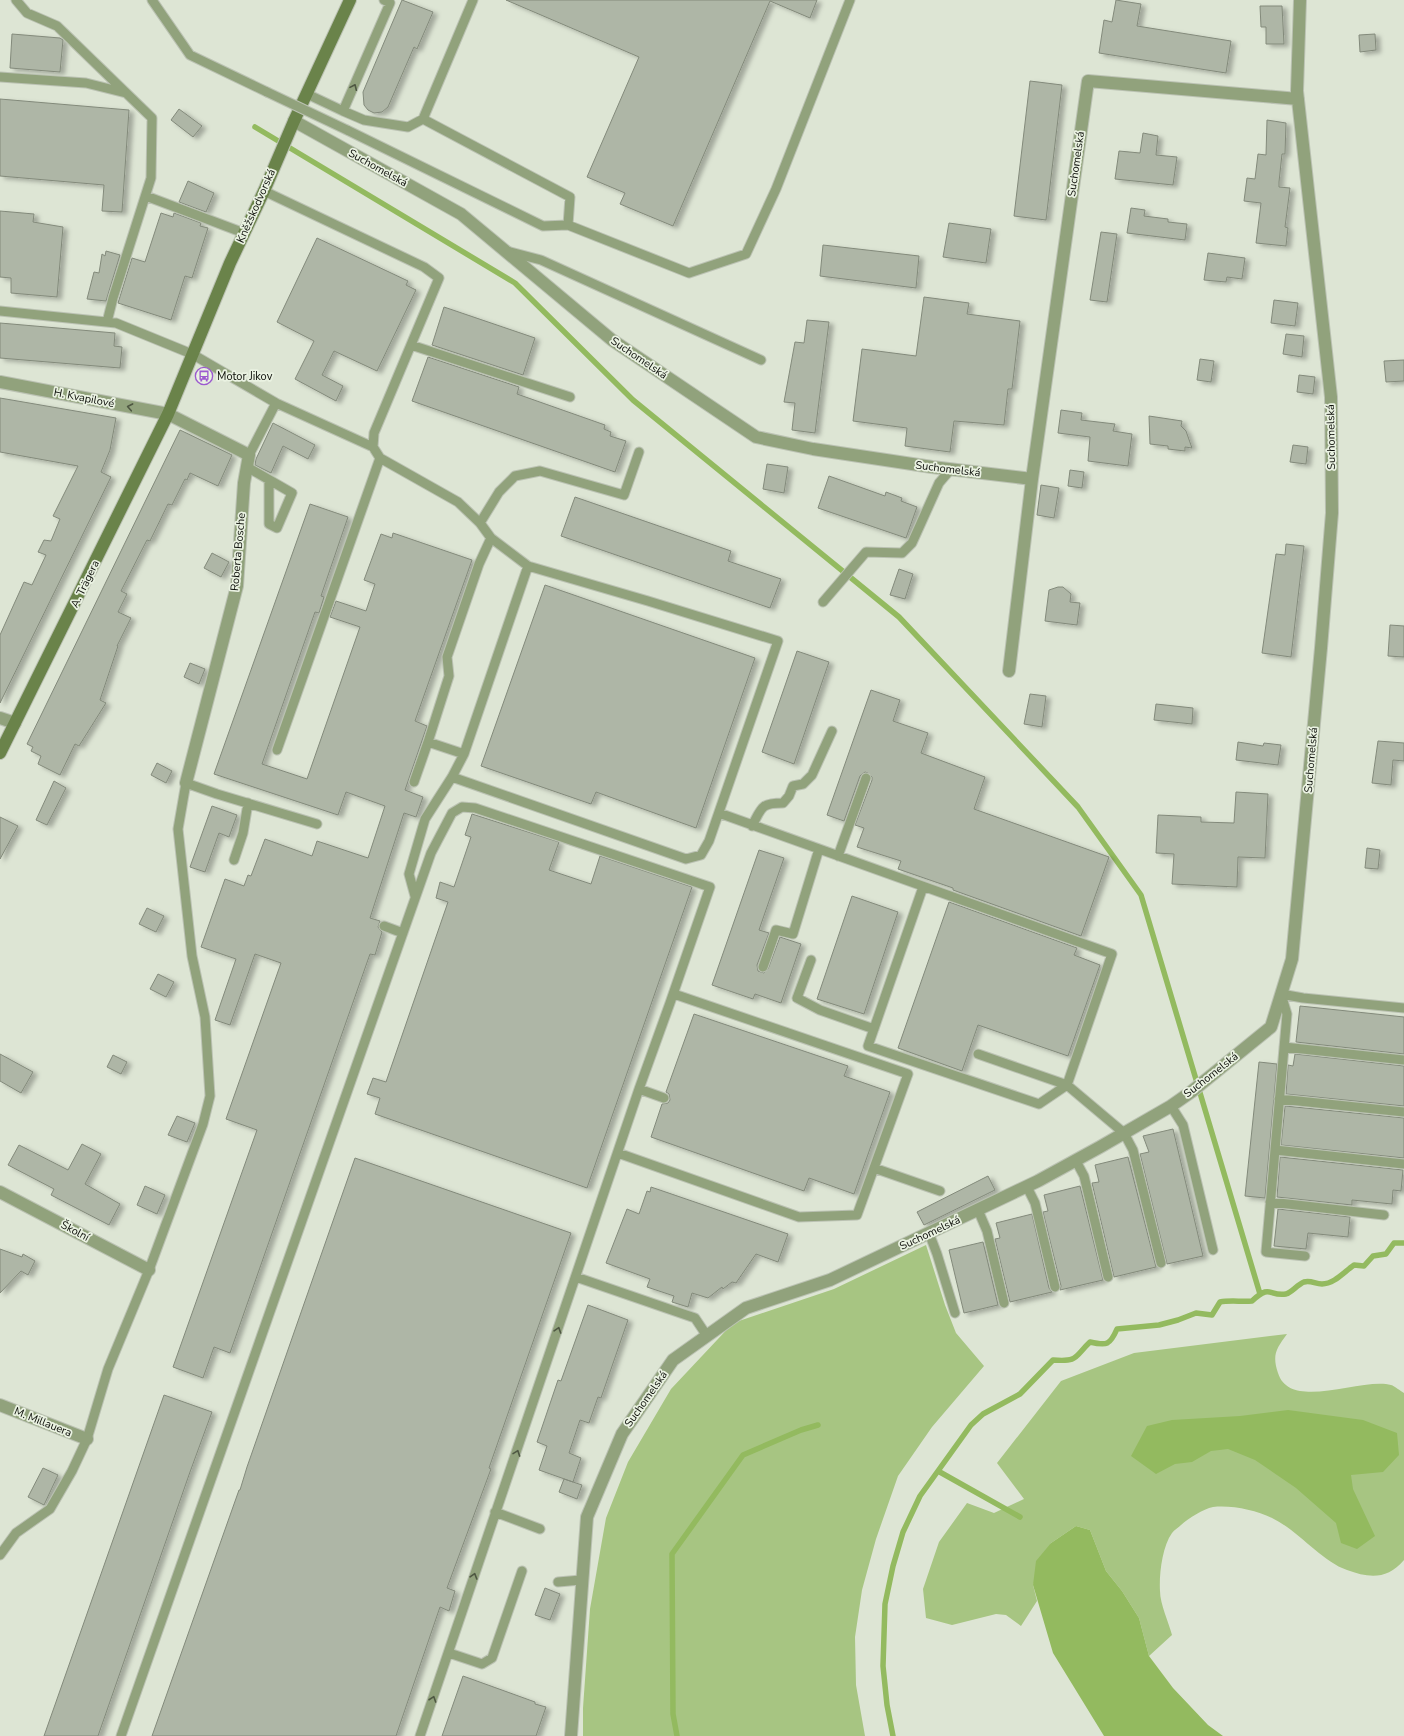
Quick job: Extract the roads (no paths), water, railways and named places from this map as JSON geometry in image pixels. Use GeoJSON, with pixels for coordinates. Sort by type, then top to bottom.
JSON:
{"type":"FeatureCollection","features":[{"type":"Feature","properties":{"kind":"street","name":"Kněžskodvorská"},"geometry":{"type":"LineString","coordinates":[[168,414],[244,233],[350,0]]}},
{"type":"Feature","properties":{"kind":"street","name":"Suchomelská"},"geometry":{"type":"LineString","coordinates":[[571,1736],[581,1580],[587,1517],[622,1434],[673,1360],[746,1308],[830,1280],[1027,1187],[1076,1161],[1170,1106],[1191,1092],[1271,1027],[1292,959],[1332,513],[1331,397],[1298,99],[1300,0]]}},
{"type":"Feature","properties":{"kind":"street","name":"Suchomelská"},"geometry":{"type":"LineString","coordinates":[[1009,671],[1032,479],[1088,81],[1298,99]]}},
{"type":"Feature","properties":{"kind":"street","name":"Suchomelská"},"geometry":{"type":"LineString","coordinates":[[294,121],[461,214],[612,340],[756,437],[813,449],[1032,479]]}},
{"type":"Feature","properties":{"kind":"street","name":"H. Kvapilové"},"geometry":{"type":"LineString","coordinates":[[0,382],[168,414]]}},
{"type":"Feature","properties":{"kind":"street"},"geometry":{"type":"LineString","coordinates":[[168,414],[249,455]]}},
{"type":"Feature","properties":{"kind":"street","name":"A. Trägera"},"geometry":{"type":"LineString","coordinates":[[0,753],[168,414]]}},
{"type":"Feature","properties":{"kind":"street","name":"Roberta Bosche"},"geometry":{"type":"LineString","coordinates":[[186,783],[237,586],[244,483],[249,455]]}},
{"type":"Feature","properties":{"kind":"street"},"geometry":{"type":"LineString","coordinates":[[0,718],[15,723]]}},
{"type":"Feature","properties":{"kind":"street","name":"Školní"},"geometry":{"type":"LineString","coordinates":[[0,1192],[149,1270]]}},
{"type":"Feature","properties":{"kind":"street","name":"M. Millauera"},"geometry":{"type":"LineString","coordinates":[[0,1405],[86,1439]]}},
{"type":"Feature","properties":{"kind":"lane"},"geometry":{"type":"LineString","coordinates":[[16,0],[27,13],[57,26],[152,118],[151,178],[113,298],[107,322]]}},
{"type":"Feature","properties":{"kind":"lane"},"geometry":{"type":"LineString","coordinates":[[152,0],[190,55],[543,226],[568,225],[689,273],[746,254],[776,189],[850,0]]}},
{"type":"Feature","properties":{"kind":"lane"},"geometry":{"type":"LineString","coordinates":[[343,111],[390,4],[384,0]]}},
{"type":"Feature","properties":{"kind":"lane"},"geometry":{"type":"LineString","coordinates":[[307,94],[364,120],[408,127],[423,119],[474,0]]}},
{"type":"Feature","properties":{"kind":"lane"},"geometry":{"type":"LineString","coordinates":[[0,77],[86,83],[127,94]]}},
{"type":"Feature","properties":{"kind":"lane"},"geometry":{"type":"LineString","coordinates":[[423,119],[570,198],[568,225]]}},
{"type":"Feature","properties":{"kind":"lane"},"geometry":{"type":"LineString","coordinates":[[264,191],[424,267],[439,278],[374,433],[373,447]]}},
{"type":"Feature","properties":{"kind":"lane"},"geometry":{"type":"LineString","coordinates":[[146,196],[244,233]]}},
{"type":"Feature","properties":{"kind":"lane"},"geometry":{"type":"LineString","coordinates":[[505,251],[541,260],[761,360]]}},
{"type":"Feature","properties":{"kind":"lane"},"geometry":{"type":"LineString","coordinates":[[0,311],[116,323],[192,354],[276,403],[373,447],[380,458],[458,502],[480,523],[491,538],[528,566],[648,600],[778,641],[709,841],[701,855],[686,859],[452,777]]}},
{"type":"Feature","properties":{"kind":"lane"},"geometry":{"type":"LineString","coordinates":[[411,345],[570,397]]}},
{"type":"Feature","properties":{"kind":"lane"},"geometry":{"type":"LineString","coordinates":[[249,455],[276,403]]}},
{"type":"Feature","properties":{"kind":"lane"},"geometry":{"type":"LineString","coordinates":[[480,523],[498,492],[515,476],[540,471],[624,495],[639,452]]}},
{"type":"Feature","properties":{"kind":"lane"},"geometry":{"type":"LineString","coordinates":[[277,750],[380,458]]}},
{"type":"Feature","properties":{"kind":"lane"},"geometry":{"type":"LineString","coordinates":[[247,468],[269,480],[292,493],[277,528],[269,524],[269,480]]}},
{"type":"Feature","properties":{"kind":"lane"},"geometry":{"type":"LineString","coordinates":[[823,602],[866,552],[902,553],[912,543],[939,484],[951,469]]}},
{"type":"Feature","properties":{"kind":"lane"},"geometry":{"type":"LineString","coordinates":[[414,782],[449,676],[447,658],[479,564],[491,538]]}},
{"type":"Feature","properties":{"kind":"lane"},"geometry":{"type":"LineString","coordinates":[[415,896],[409,874],[414,851],[425,819],[452,777],[464,754],[528,566]]}},
{"type":"Feature","properties":{"kind":"lane"},"geometry":{"type":"LineString","coordinates":[[752,826],[761,809],[769,803],[783,803],[789,796],[793,786],[803,784],[812,775],[832,731]]}},
{"type":"Feature","properties":{"kind":"lane"},"geometry":{"type":"LineString","coordinates":[[428,742],[464,754]]}},
{"type":"Feature","properties":{"kind":"lane"},"geometry":{"type":"LineString","coordinates":[[838,856],[866,778]]}},
{"type":"Feature","properties":{"kind":"lane"},"geometry":{"type":"LineString","coordinates":[[0,1555],[16,1533],[50,1508],[72,1471],[86,1439],[108,1369],[149,1270],[203,1124],[210,1096],[205,1017],[192,956],[178,829],[186,783],[248,804],[317,824]]}},
{"type":"Feature","properties":{"kind":"lane"},"geometry":{"type":"LineString","coordinates":[[234,860],[243,833],[248,804]]}},
{"type":"Feature","properties":{"kind":"lane"},"geometry":{"type":"LineString","coordinates":[[121,1736],[415,896],[431,853],[452,813],[462,807],[475,808],[710,887],[674,994],[639,1089],[420,1736]]}},
{"type":"Feature","properties":{"kind":"lane"},"geometry":{"type":"LineString","coordinates":[[719,813],[1112,954],[1067,1085],[1039,1104],[868,1046],[923,887]]}},
{"type":"Feature","properties":{"kind":"lane"},"geometry":{"type":"LineString","coordinates":[[763,967],[776,930],[793,934],[819,850]]}},
{"type":"Feature","properties":{"kind":"lane"},"geometry":{"type":"LineString","coordinates":[[384,926],[403,933]]}},
{"type":"Feature","properties":{"kind":"lane"},"geometry":{"type":"LineString","coordinates":[[811,960],[797,998],[820,1010],[874,1029]]}},
{"type":"Feature","properties":{"kind":"lane"},"geometry":{"type":"LineString","coordinates":[[618,1153],[799,1217],[857,1215],[908,1074],[674,994]]}},
{"type":"Feature","properties":{"kind":"lane"},"geometry":{"type":"LineString","coordinates":[[1305,1256],[1266,1252],[1287,1014],[1281,994],[1303,998],[1404,1008]]}},
{"type":"Feature","properties":{"kind":"lane"},"geometry":{"type":"LineString","coordinates":[[1284,1047],[1404,1060]]}},
{"type":"Feature","properties":{"kind":"lane"},"geometry":{"type":"LineString","coordinates":[[978,1054],[1067,1085],[1124,1133],[1133,1150],[1161,1263]]}},
{"type":"Feature","properties":{"kind":"lane"},"geometry":{"type":"LineString","coordinates":[[639,1089],[664,1098]]}},
{"type":"Feature","properties":{"kind":"lane"},"geometry":{"type":"LineString","coordinates":[[1279,1099],[1404,1112]]}},
{"type":"Feature","properties":{"kind":"lane"},"geometry":{"type":"LineString","coordinates":[[1170,1106],[1184,1125],[1213,1250]]}},
{"type":"Feature","properties":{"kind":"lane"},"geometry":{"type":"LineString","coordinates":[[1275,1150],[1404,1164]]}},
{"type":"Feature","properties":{"kind":"lane"},"geometry":{"type":"LineString","coordinates":[[1076,1161],[1084,1176],[1108,1277]]}},
{"type":"Feature","properties":{"kind":"lane"},"geometry":{"type":"LineString","coordinates":[[874,1168],[940,1191]]}},
{"type":"Feature","properties":{"kind":"lane"},"geometry":{"type":"LineString","coordinates":[[1027,1187],[1035,1203],[1055,1287]]}},
{"type":"Feature","properties":{"kind":"lane"},"geometry":{"type":"LineString","coordinates":[[1270,1202],[1384,1215]]}},
{"type":"Feature","properties":{"kind":"lane"},"geometry":{"type":"LineString","coordinates":[[978,1210],[987,1231],[1004,1303]]}},
{"type":"Feature","properties":{"kind":"lane"},"geometry":{"type":"LineString","coordinates":[[929,1234],[937,1254],[955,1313]]}},
{"type":"Feature","properties":{"kind":"lane"},"geometry":{"type":"LineString","coordinates":[[576,1277],[695,1318],[707,1336]]}},
{"type":"Feature","properties":{"kind":"lane"},"geometry":{"type":"LineString","coordinates":[[495,1512],[540,1529]]}},
{"type":"Feature","properties":{"kind":"lane"},"geometry":{"type":"LineString","coordinates":[[449,1653],[482,1664],[492,1658],[522,1571]]}},
{"type":"Feature","properties":{"kind":"lane"},"geometry":{"type":"LineString","coordinates":[[558,1582],[581,1580]]}},
{"type":"Feature","properties":{"kind":"waterway"},"geometry":{"type":"LineString","coordinates":[[255,127],[515,283],[633,400],[899,617],[1078,807],[1141,895],[1260,1294]]}},
{"type":"Feature","properties":{"kind":"waterway"},"geometry":{"type":"LineString","coordinates":[[893,1736],[887,1705],[883,1666],[885,1604],[893,1566],[903,1532],[920,1496],[971,1425],[983,1414],[1020,1394],[1053,1360],[1072,1359],[1078,1355],[1090,1342],[1100,1344],[1107,1343],[1110,1341],[1117,1329],[1159,1325],[1196,1313],[1212,1315],[1220,1302],[1252,1301],[1258,1296],[1267,1292],[1286,1294],[1304,1282],[1320,1284],[1331,1282],[1354,1265],[1364,1266],[1373,1256],[1386,1254],[1394,1243],[1404,1243]]}},
{"type":"Feature","properties":{"kind":"waterway"},"geometry":{"type":"LineString","coordinates":[[677,1736],[673,1714],[672,1554],[743,1455],[801,1430],[818,1425]]}},
{"type":"Feature","properties":{"kind":"waterway"},"geometry":{"type":"LineString","coordinates":[[938,1471],[1020,1517]]}},
{"type":"Feature","properties":{"kind":"place","name":"Motor Jikov"},"geometry":{"type":"Point","coordinates":[204,376]}}]}
